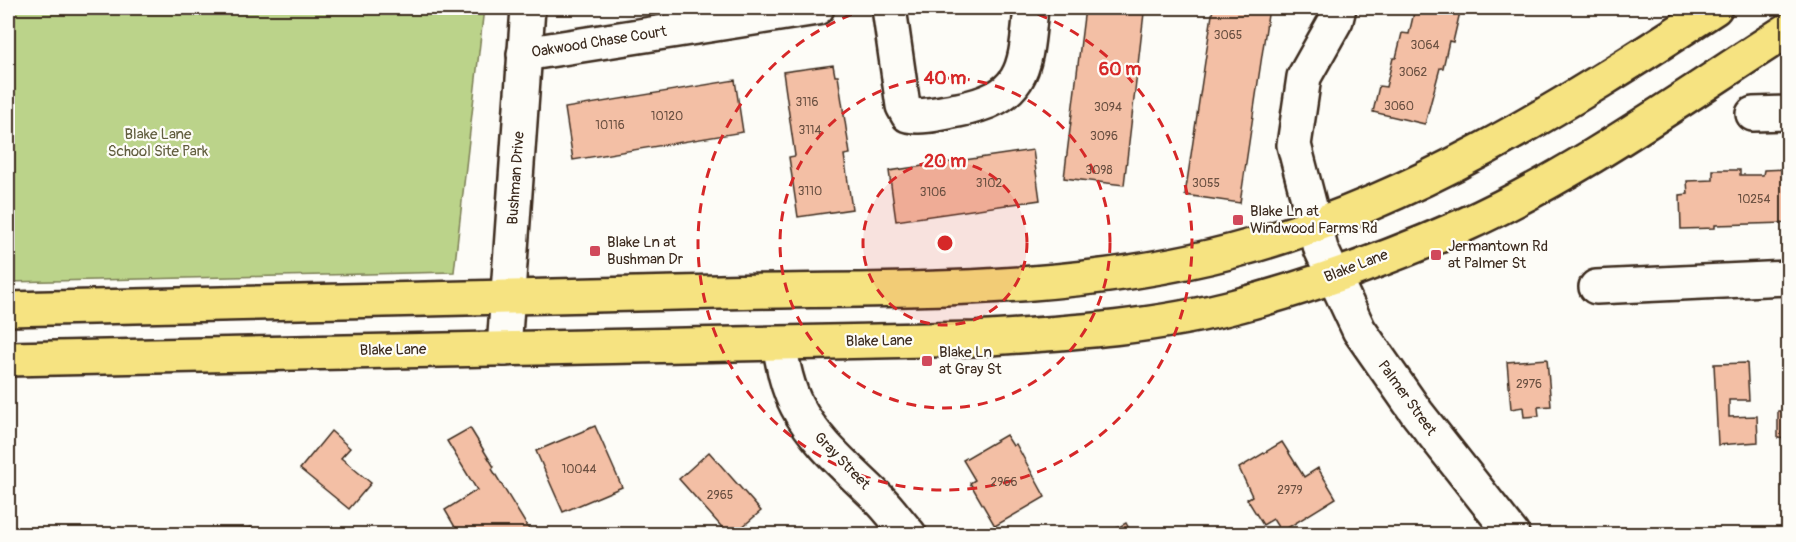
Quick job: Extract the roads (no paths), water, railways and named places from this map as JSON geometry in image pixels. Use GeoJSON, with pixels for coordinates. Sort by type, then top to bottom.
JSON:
{"type":"FeatureCollection","features":[{"type":"Feature","properties":{"kind":"main road","name":"Blake Lane"},"geometry":{"type":"LineString","coordinates":[[8,359],[975,339],[1086,331],[1165,321],[1239,305],[1324,250],[1424,180],[1508,137],[1715,8]]}},
{"type":"Feature","properties":{"kind":"main road","name":"Blake Lane"},"geometry":{"type":"LineString","coordinates":[[8,309],[990,286],[1160,267],[1232,251],[1324,250],[1462,225],[1569,169],[1788,30]]}},
{"type":"Feature","properties":{"kind":"street","name":"Bushman Drive"},"geometry":{"type":"LineString","coordinates":[[504,349],[528,8]]}},
{"type":"Feature","properties":{"kind":"street","name":"Oakwood Chase Court"},"geometry":{"type":"LineString","coordinates":[[524,54],[817,8]]}},
{"type":"Feature","properties":{"kind":"street"},"geometry":{"type":"LineString","coordinates":[[889,8],[903,106],[908,115],[919,117],[984,105],[1006,92],[1018,77],[1026,60],[1031,8]]}},
{"type":"Feature","properties":{"kind":"street","name":"Palmer Street"},"geometry":{"type":"LineString","coordinates":[[1339,8],[1336,20],[1304,77],[1294,145],[1324,250],[1359,330],[1417,413],[1512,534]]}},
{"type":"Feature","properties":{"kind":"street"},"geometry":{"type":"LineString","coordinates":[[1753,114],[1788,113]]}},
{"type":"Feature","properties":{"kind":"street"},"geometry":{"type":"LineString","coordinates":[[1596,287],[1788,278]]}},
{"type":"Feature","properties":{"kind":"street","name":"Gray Street"},"geometry":{"type":"LineString","coordinates":[[779,344],[789,386],[808,424],[820,441],[882,501],[909,534]]}},
{"type":"Feature","properties":{"kind":"place","name":"Blake Ln at Windwood Farms Rd"},"geometry":{"type":"Point","coordinates":[1238,220]}},
{"type":"Feature","properties":{"kind":"place","name":"Blake Ln at Bushman Dr"},"geometry":{"type":"Point","coordinates":[595,251]}},
{"type":"Feature","properties":{"kind":"place","name":"Jermantown Rd at Palmer St"},"geometry":{"type":"Point","coordinates":[1436,255]}},
{"type":"Feature","properties":{"kind":"place","name":"Blake Ln at Gray St"},"geometry":{"type":"Point","coordinates":[927,361]}},
{"type":"Feature","properties":{"kind":"park label","name":"Blake Lane School Site Park"},"geometry":{"type":"Point","coordinates":[158,142]}}]}
